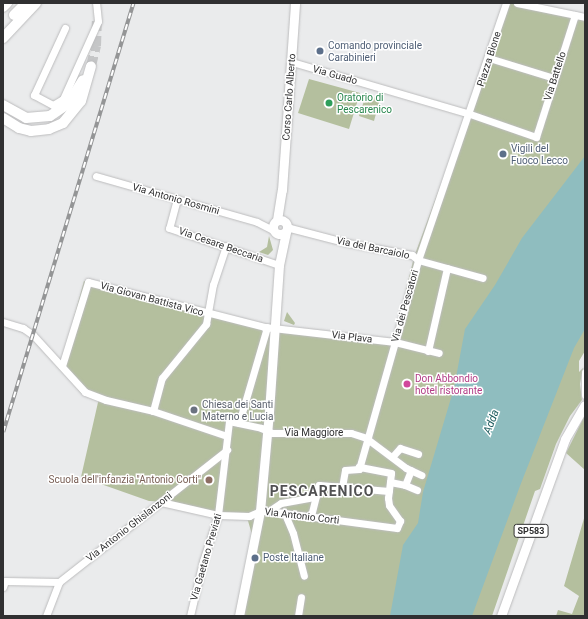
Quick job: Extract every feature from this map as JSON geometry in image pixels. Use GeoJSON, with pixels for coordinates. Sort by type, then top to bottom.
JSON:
{"type":"FeatureCollection","features":[{"type":"Feature","properties":{"kind":"highway"},"geometry":{"type":"LineString","coordinates":[[3,7],[7,3]]}},
{"type":"Feature","properties":{"kind":"highway"},"geometry":{"type":"LineString","coordinates":[[5,33],[26,3]]}},
{"type":"Feature","properties":{"kind":"highway"},"geometry":{"type":"LineString","coordinates":[[5,33],[36,3]]}},
{"type":"Feature","properties":{"kind":"highway"},"geometry":{"type":"LineString","coordinates":[[3,105],[26,118],[39,119],[53,115],[72,100],[91,66],[80,103],[63,123],[37,131],[3,124]]}},
{"type":"Feature","properties":{"kind":"highway"},"geometry":{"type":"LineString","coordinates":[[3,118],[16,126]]}},
{"type":"Feature","properties":{"kind":"main road","name":"Corso Carlo Alberto"},"geometry":{"type":"LineString","coordinates":[[239,616],[264,511],[273,355],[271,328],[280,254],[279,226],[292,62],[295,3]]}},
{"type":"Feature","properties":{"kind":"main road","name":"SP583"},"geometry":{"type":"LineString","coordinates":[[501,616],[562,446],[571,425],[585,405]]}},
{"type":"Feature","properties":{"kind":"street"},"geometry":{"type":"LineString","coordinates":[[65,28],[34,95],[57,104],[64,97],[98,21],[96,3]]}},
{"type":"Feature","properties":{"kind":"street","name":"Piazza Bione"},"geometry":{"type":"LineString","coordinates":[[470,114],[506,3]]}},
{"type":"Feature","properties":{"kind":"street"},"geometry":{"type":"LineString","coordinates":[[517,3],[585,17]]}},
{"type":"Feature","properties":{"kind":"street","name":"Via Battello"},"geometry":{"type":"LineString","coordinates":[[536,137],[575,15]]}},
{"type":"Feature","properties":{"kind":"street"},"geometry":{"type":"LineString","coordinates":[[489,58],[554,78]]}},
{"type":"Feature","properties":{"kind":"street","name":"Via Guado"},"geometry":{"type":"LineString","coordinates":[[292,62],[470,114],[536,137]]}},
{"type":"Feature","properties":{"kind":"street","name":"Via dei Pescatori"},"geometry":{"type":"LineString","coordinates":[[360,467],[366,438],[371,430],[418,260],[470,114]]}},
{"type":"Feature","properties":{"kind":"street","name":"Via Antonio Rosmini"},"geometry":{"type":"LineString","coordinates":[[96,176],[257,222],[279,226]]}},
{"type":"Feature","properties":{"kind":"street","name":"Via Cesare Beccaria"},"geometry":{"type":"LineString","coordinates":[[177,199],[169,228],[279,265]]}},
{"type":"Feature","properties":{"kind":"street","name":"Via del Barcaiolo"},"geometry":{"type":"LineString","coordinates":[[279,226],[348,244],[412,254],[418,260],[483,278]]}},
{"type":"Feature","properties":{"kind":"street"},"geometry":{"type":"LineString","coordinates":[[153,411],[162,378],[206,324],[213,285],[226,246]]}},
{"type":"Feature","properties":{"kind":"street"},"geometry":{"type":"LineString","coordinates":[[428,351],[447,268]]}},
{"type":"Feature","properties":{"kind":"street","name":"Via Giovan Battista Vico"},"geometry":{"type":"LineString","coordinates":[[62,366],[88,282],[209,314]]}},
{"type":"Feature","properties":{"kind":"street","name":"Via Plava"},"geometry":{"type":"LineString","coordinates":[[209,314],[271,328],[395,342],[438,353]]}},
{"type":"Feature","properties":{"kind":"street"},"geometry":{"type":"LineString","coordinates":[[3,322],[23,328],[33,335],[86,392],[108,401],[153,411],[227,436],[229,420],[239,423],[259,356],[271,328]]}},
{"type":"Feature","properties":{"kind":"street"},"geometry":{"type":"LineString","coordinates":[[259,356],[273,355]]}},
{"type":"Feature","properties":{"kind":"street"},"geometry":{"type":"LineString","coordinates":[[585,372],[585,395]]}},
{"type":"Feature","properties":{"kind":"street","name":"Via Maggiore"},"geometry":{"type":"LineString","coordinates":[[239,423],[280,433],[341,431],[366,438],[411,470],[421,475]]}},
{"type":"Feature","properties":{"kind":"street","name":"Via Gaetano Previati"},"geometry":{"type":"LineString","coordinates":[[190,616],[203,561],[218,515],[227,450],[227,436]]}},
{"type":"Feature","properties":{"kind":"street"},"geometry":{"type":"LineString","coordinates":[[392,457],[400,448],[418,454]]}},
{"type":"Feature","properties":{"kind":"street","name":"Via Antonio Ghislanzoni"},"geometry":{"type":"LineString","coordinates":[[59,582],[227,450]]}},
{"type":"Feature","properties":{"kind":"street"},"geometry":{"type":"LineString","coordinates":[[311,516],[319,485],[342,487],[389,491],[391,473],[360,467],[359,469],[345,470],[342,487]]}},
{"type":"Feature","properties":{"kind":"street"},"geometry":{"type":"LineString","coordinates":[[405,485],[411,470]]}},
{"type":"Feature","properties":{"kind":"street"},"geometry":{"type":"LineString","coordinates":[[390,482],[405,485],[417,490]]}},
{"type":"Feature","properties":{"kind":"street","name":"Via Antonio Corti"},"geometry":{"type":"LineString","coordinates":[[161,502],[218,515],[249,516],[264,511],[284,512],[397,528],[400,521],[389,505],[389,491]]}},
{"type":"Feature","properties":{"kind":"street"},"geometry":{"type":"LineString","coordinates":[[264,511],[282,503],[315,497]]}},
{"type":"Feature","properties":{"kind":"street"},"geometry":{"type":"LineString","coordinates":[[284,512],[293,533],[304,576]]}},
{"type":"Feature","properties":{"kind":"street"},"geometry":{"type":"LineString","coordinates":[[3,587],[5,581],[59,582],[46,616]]}},
{"type":"Feature","properties":{"kind":"street"},"geometry":{"type":"LineString","coordinates":[[298,616],[301,597]]}},
{"type":"Feature","properties":{"kind":"green space"},"geometry":{"type":"Polygon","coordinates":[[[508,3],[585,16],[585,351],[579,361],[579,372],[583,368],[580,384],[582,400],[570,416],[556,444],[540,489],[535,491],[492,616],[240,616],[253,538],[246,514],[218,516],[167,502],[149,501],[81,477],[99,398],[81,393],[60,368],[84,281],[288,331],[394,340],[414,257],[508,3]]]}},
{"type":"Feature","properties":{"kind":"green space","name":"Oratorio di Pescarenico"},"geometry":{"type":"Polygon","coordinates":[[[309,79],[360,93],[349,129],[298,113],[309,79]]]}},
{"type":"Feature","properties":{"kind":"green space","name":"Oratorio di Pescarenico"},"geometry":{"type":"Polygon","coordinates":[[[366,95],[380,99],[374,121],[359,116],[366,95]]]}},
{"type":"Feature","properties":{"kind":"green space"},"geometry":{"type":"Polygon","coordinates":[[[269,236],[273,250],[268,255],[259,252],[267,247],[269,236]]]}},
{"type":"Feature","properties":{"kind":"green space"},"geometry":{"type":"Polygon","coordinates":[[[287,312],[295,323],[294,325],[284,321],[287,312]]]}},
{"type":"Feature","properties":{"kind":"green space"},"geometry":{"type":"Polygon","coordinates":[[[585,415],[585,470],[566,453],[585,415]]]}},
{"type":"Feature","properties":{"kind":"green space"},"geometry":{"type":"Polygon","coordinates":[[[585,515],[585,616],[556,616],[558,610],[572,614],[579,596],[564,586],[585,515]]]}},
{"type":"Feature","properties":{"kind":"water","name":"Adda"},"geometry":{"type":"Polygon","coordinates":[[[585,156],[585,329],[574,348],[520,486],[472,616],[390,616],[403,545],[418,523],[423,492],[454,388],[465,329],[495,285],[522,238],[585,156]]]}},
{"type":"Feature","properties":{"kind":"tunnel"},"geometry":{"type":"LineString","coordinates":[[91,66],[96,46],[97,19]]}},
{"type":"Feature","properties":{"kind":"railway"},"geometry":{"type":"LineString","coordinates":[[3,432],[133,3]]}},
{"type":"Feature","properties":{"kind":"place","name":"Comando provinciale Carabinieri"},"geometry":{"type":"Point","coordinates":[320,51]}},
{"type":"Feature","properties":{"kind":"place","name":"Oratorio di Pescarenico"},"geometry":{"type":"Point","coordinates":[329,103]}},
{"type":"Feature","properties":{"kind":"place","name":"Vigili del Fuoco Lecco"},"geometry":{"type":"Point","coordinates":[503,154]}},
{"type":"Feature","properties":{"kind":"place","name":"Don Abbondio hotel ristorante"},"geometry":{"type":"Point","coordinates":[407,384]}},
{"type":"Feature","properties":{"kind":"place","name":"Chiesa dei Santi Materno e Lucia"},"geometry":{"type":"Point","coordinates":[194,410]}},
{"type":"Feature","properties":{"kind":"place","name":"Scuola dell'infanzia \"Antonio Corti\""},"geometry":{"type":"Point","coordinates":[209,480]}},
{"type":"Feature","properties":{"kind":"place","name":"Poste Italiane"},"geometry":{"type":"Point","coordinates":[255,558]}},
{"type":"Feature","properties":{"kind":"district","name":"PESCARENICO"},"geometry":{"type":"Point","coordinates":[322,491]}}]}
